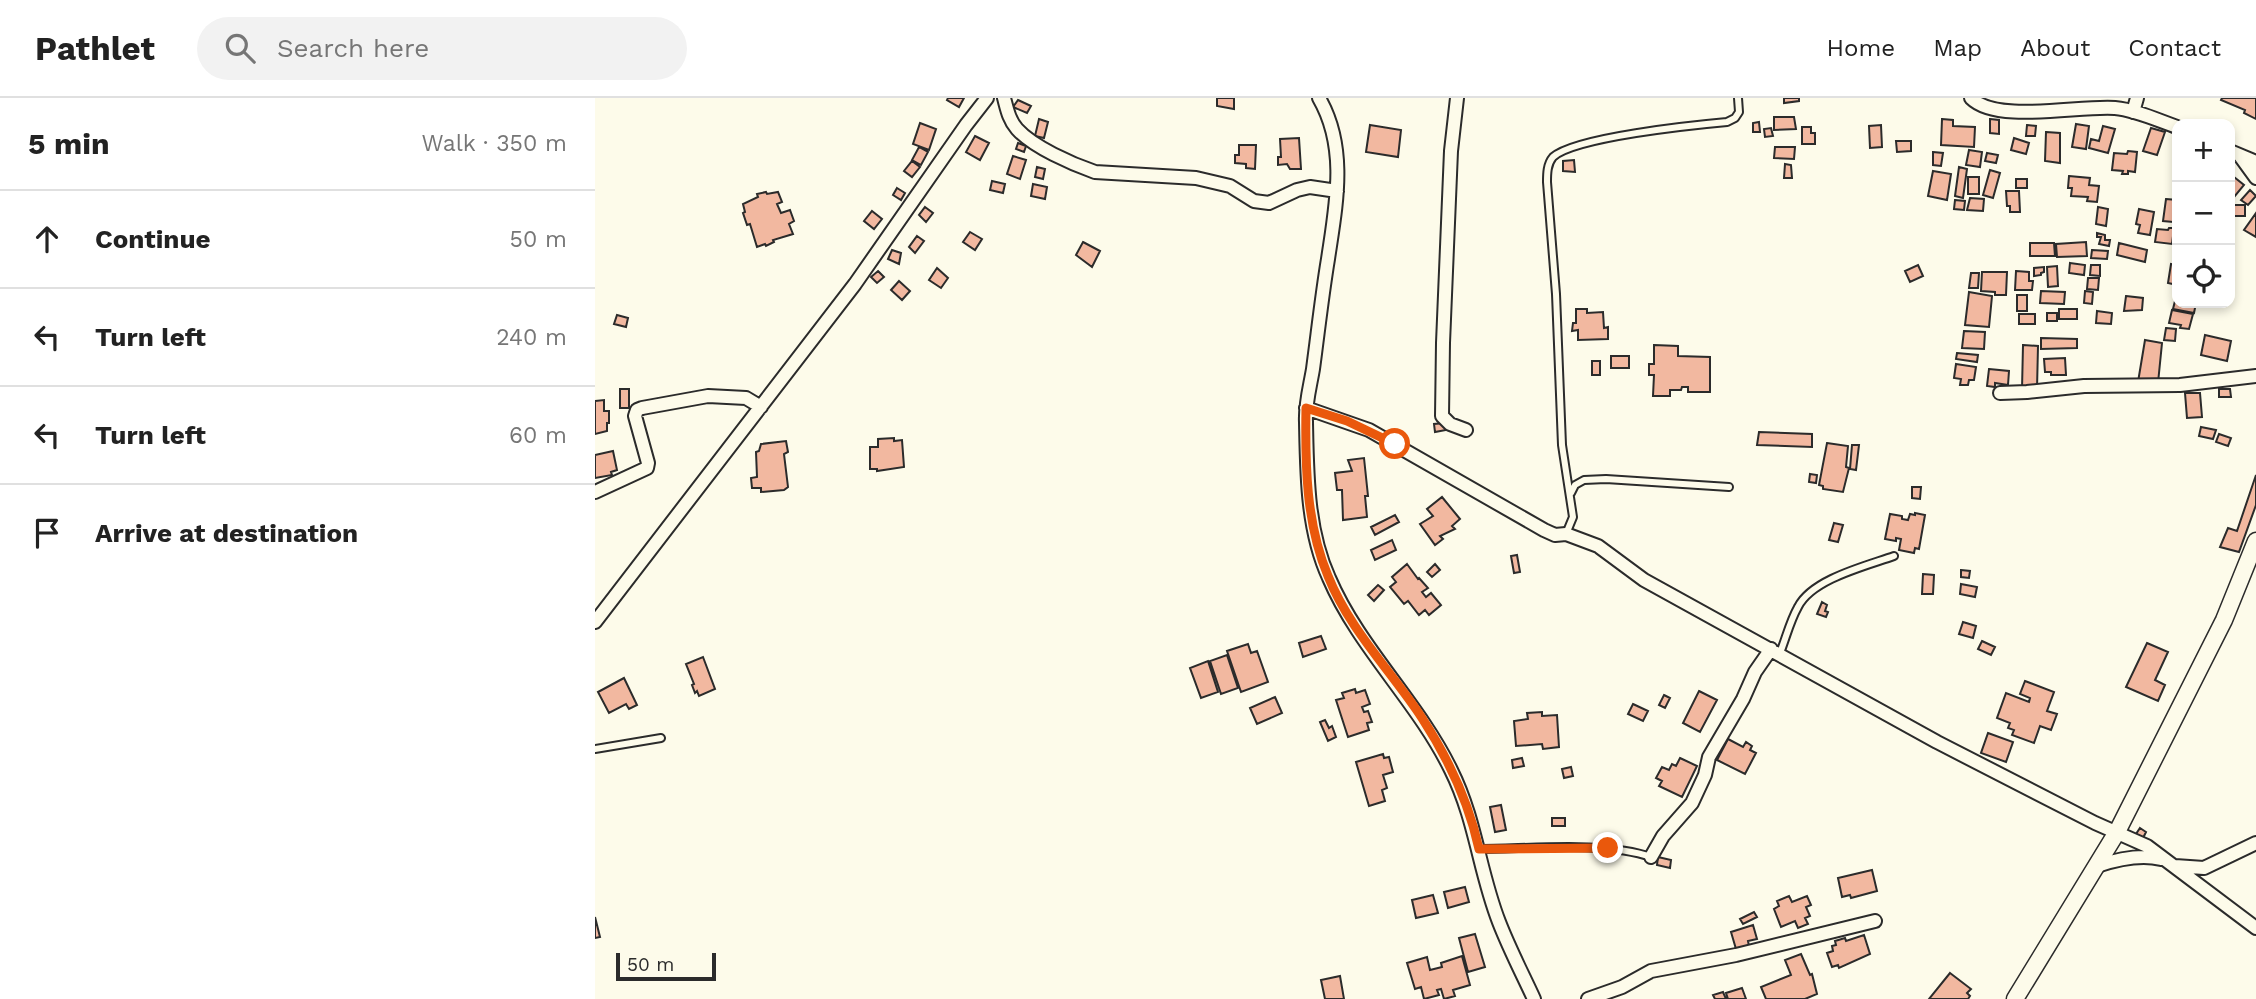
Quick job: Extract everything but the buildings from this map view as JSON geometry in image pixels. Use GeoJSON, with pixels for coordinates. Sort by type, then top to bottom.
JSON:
{"type":"FeatureCollection","features":[{"type":"Feature","properties":{"kind":"street"},"geometry":{"type":"LineString","coordinates":[[595,622],[855,284],[987,98]]}},
{"type":"Feature","properties":{"kind":"street"},"geometry":{"type":"LineString","coordinates":[[1005,98],[1008,114],[1018,130],[1037,144],[1095,172],[1196,178],[1230,186],[1254,201],[1269,203],[1310,187],[1337,191]]}},
{"type":"Feature","properties":{"kind":"street"},"geometry":{"type":"LineString","coordinates":[[1319,98],[1334,138],[1338,165],[1336,213],[1306,408],[1311,514],[1319,552],[1328,576],[1361,634],[1422,719],[1463,795],[1499,922],[1534,999]]}},
{"type":"Feature","properties":{"kind":"street"},"geometry":{"type":"LineString","coordinates":[[1457,98],[1451,151],[1442,416],[1450,424],[1466,430]]}},
{"type":"Feature","properties":{"kind":"street"},"geometry":{"type":"LineString","coordinates":[[1971,98],[1975,102],[1996,108],[2017,111],[2045,112],[2103,107],[2133,112],[2172,125]]}},
{"type":"Feature","properties":{"kind":"street"},"geometry":{"type":"LineString","coordinates":[[2133,112],[2137,98]]}},
{"type":"Feature","properties":{"kind":"street"},"geometry":{"type":"LineString","coordinates":[[2235,154],[2256,162]]}},
{"type":"Feature","properties":{"kind":"street"},"geometry":{"type":"LineString","coordinates":[[2235,154],[2256,178]]}},
{"type":"Feature","properties":{"kind":"street"},"geometry":{"type":"LineString","coordinates":[[2000,393],[2084,386],[2170,386],[2256,376]]}},
{"type":"Feature","properties":{"kind":"street"},"geometry":{"type":"LineString","coordinates":[[595,492],[647,467],[635,416],[637,410],[708,396],[746,398],[761,407]]}},
{"type":"Feature","properties":{"kind":"street"},"geometry":{"type":"LineString","coordinates":[[1306,408],[1369,430],[1544,530],[1555,535],[1566,534],[1598,546],[1644,580],[1937,742],[2147,846],[2256,928]]}},
{"type":"Feature","properties":{"kind":"street"},"geometry":{"type":"LineString","coordinates":[[2015,999],[2117,832],[2218,632],[2256,541]]}},
{"type":"Feature","properties":{"kind":"street"},"geometry":{"type":"LineString","coordinates":[[1651,857],[1663,836],[1692,803],[1705,775],[1709,757],[1755,672],[1775,651]]}},
{"type":"Feature","properties":{"kind":"street"},"geometry":{"type":"LineString","coordinates":[[2097,866],[2150,856],[2171,863],[2204,868],[2256,843]]}},
{"type":"Feature","properties":{"kind":"street"},"geometry":{"type":"LineString","coordinates":[[1588,999],[1622,987],[1651,971],[1736,955],[1875,920]]}},
{"type":"Feature","properties":{"kind":"lane"},"geometry":{"type":"LineString","coordinates":[[1566,534],[1573,517],[1562,445],[1556,294],[1547,169],[1551,159],[1561,152],[1601,141],[1656,130],[1727,122],[1739,112],[1738,98]]}},
{"type":"Feature","properties":{"kind":"lane"},"geometry":{"type":"LineString","coordinates":[[1571,494],[1575,485],[1584,480],[1606,479],[1729,487]]}},
{"type":"Feature","properties":{"kind":"lane"},"geometry":{"type":"LineString","coordinates":[[1775,651],[1798,604],[1812,590],[1832,579],[1894,556]]}},
{"type":"Feature","properties":{"kind":"lane"},"geometry":{"type":"LineString","coordinates":[[595,749],[660,738]]}},
{"type":"Feature","properties":{"kind":"lane"},"geometry":{"type":"LineString","coordinates":[[1479,849],[1608,848],[1633,850],[1651,857]]}},
{"type":"Feature","properties":{"kind":"route"},"geometry":{"type":"LineString","coordinates":[[1395,444],[1347,421],[1306,408],[1311,514],[1319,552],[1337,595],[1361,634],[1422,719],[1450,768],[1463,795],[1479,849],[1608,848]]}}]}
